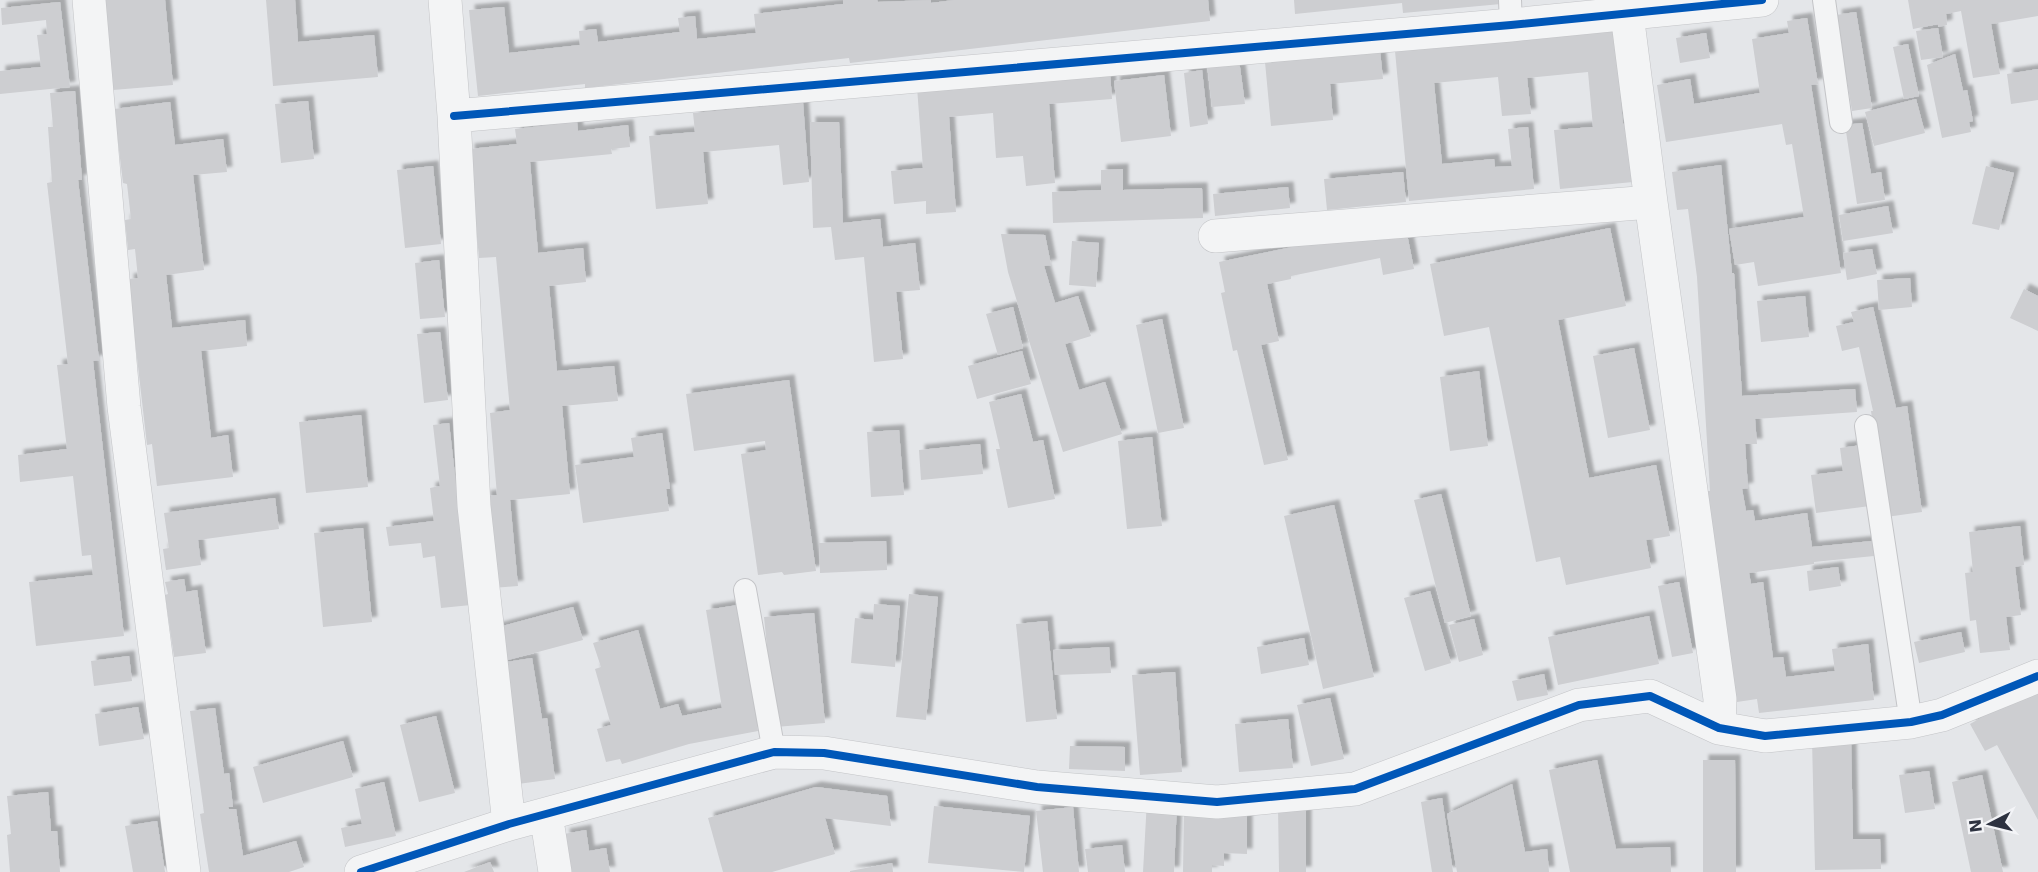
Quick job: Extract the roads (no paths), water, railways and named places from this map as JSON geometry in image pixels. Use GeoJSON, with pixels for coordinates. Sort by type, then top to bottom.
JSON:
{"type":"FeatureCollection","features":[{"type":"Feature","properties":{"kind":"street"},"geometry":{"type":"LineString","coordinates":[[89,0],[124,406],[184,872]]}},
{"type":"Feature","properties":{"kind":"street"},"geometry":{"type":"LineString","coordinates":[[445,0],[454,116],[474,506],[509,824]]}},
{"type":"Feature","properties":{"kind":"street"},"geometry":{"type":"LineString","coordinates":[[454,116],[1511,13],[1627,14],[1762,0]]}},
{"type":"Feature","properties":{"kind":"street"},"geometry":{"type":"LineString","coordinates":[[1627,14],[1720,699],[1719,728]]}},
{"type":"Feature","properties":{"kind":"street"},"geometry":{"type":"LineString","coordinates":[[1215,236],[1651,202]]}},
{"type":"Feature","properties":{"kind":"street"},"geometry":{"type":"LineString","coordinates":[[361,872],[509,824],[774,752],[824,753],[1037,787],[1217,802],[1355,789],[1579,705],[1650,696],[1719,728],[1765,736],[1911,722],[1942,715],[2038,676]]}},
{"type":"Feature","properties":{"kind":"street"},"geometry":{"type":"LineString","coordinates":[[546,814],[555,872]]}},
{"type":"Feature","properties":{"kind":"lane"},"geometry":{"type":"LineString","coordinates":[[1824,0],[1841,122]]}},
{"type":"Feature","properties":{"kind":"lane"},"geometry":{"type":"LineString","coordinates":[[1866,426],[1911,722]]}},
{"type":"Feature","properties":{"kind":"lane"},"geometry":{"type":"LineString","coordinates":[[746,590],[774,752]]}}]}
